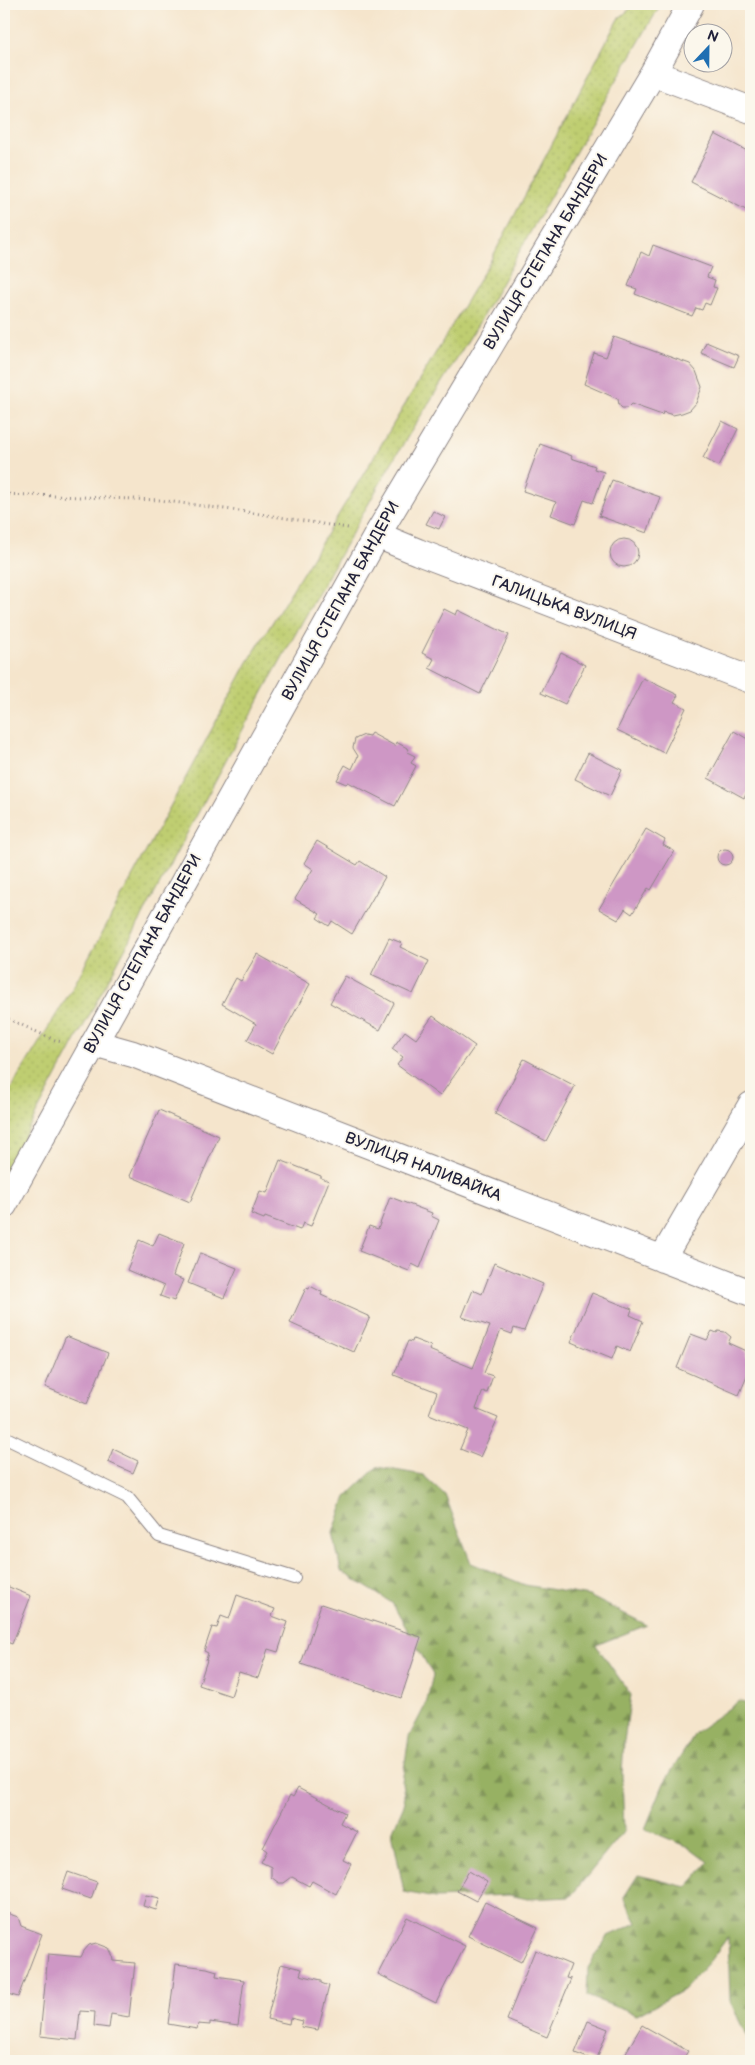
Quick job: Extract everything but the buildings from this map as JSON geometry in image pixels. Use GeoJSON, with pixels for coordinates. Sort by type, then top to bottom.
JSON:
{"type":"FeatureCollection","features":[{"type":"Feature","properties":{"kind":"street","name":"ВУЛИЦЯ СТЕПАНА БАНДЕРИ"},"geometry":{"type":"LineString","coordinates":[[4,1205],[377,535],[653,73],[691,4]]}},
{"type":"Feature","properties":{"kind":"street"},"geometry":{"type":"LineString","coordinates":[[653,73],[751,110]]}},
{"type":"Feature","properties":{"kind":"street","name":"ГАЛИЦЬКА ВУЛИЦЯ"},"geometry":{"type":"LineString","coordinates":[[377,535],[751,680]]}},
{"type":"Feature","properties":{"kind":"street","name":"ВУЛИЦЯ НАЛИВАЙКА"},"geometry":{"type":"LineString","coordinates":[[94,1043],[133,1054],[751,1293]]}},
{"type":"Feature","properties":{"kind":"street"},"geometry":{"type":"LineString","coordinates":[[662,1259],[751,1105]]}},
{"type":"Feature","properties":{"kind":"lane"},"geometry":{"type":"LineString","coordinates":[[4,1438],[127,1497],[158,1536],[294,1578]]}},
{"type":"Feature","properties":{"kind":"path"},"geometry":{"type":"LineString","coordinates":[[4,494],[159,500],[254,512],[377,535]]}},
{"type":"Feature","properties":{"kind":"path"},"geometry":{"type":"LineString","coordinates":[[4,1017],[57,1041],[94,1043]]}},
{"type":"Feature","properties":{"kind":"green space"},"geometry":{"type":"Polygon","coordinates":[[[636,4],[661,4],[480,321],[392,462],[264,690],[4,1174],[4,1102],[7,1095],[72,989],[248,662],[372,460],[492,258],[618,19],[636,4]]]}},
{"type":"Feature","properties":{"kind":"green space"},"geometry":{"type":"Polygon","coordinates":[[[377,1467],[423,1475],[445,1495],[471,1563],[525,1585],[589,1596],[647,1625],[596,1645],[631,1695],[624,1741],[622,1773],[624,1831],[570,1897],[528,1899],[509,1895],[435,1898],[404,1892],[392,1832],[405,1802],[402,1782],[409,1737],[426,1704],[433,1675],[392,1603],[341,1571],[333,1533],[346,1497],[377,1467]]]}},
{"type":"Feature","properties":{"kind":"green space"},"geometry":{"type":"Polygon","coordinates":[[[739,1701],[751,1706],[751,2046],[730,2001],[728,1937],[709,1962],[683,1990],[637,2015],[587,1996],[588,1968],[608,1936],[637,1923],[624,1897],[638,1875],[687,1887],[709,1862],[689,1847],[645,1829],[664,1783],[696,1732],[739,1701]]]}}]}
